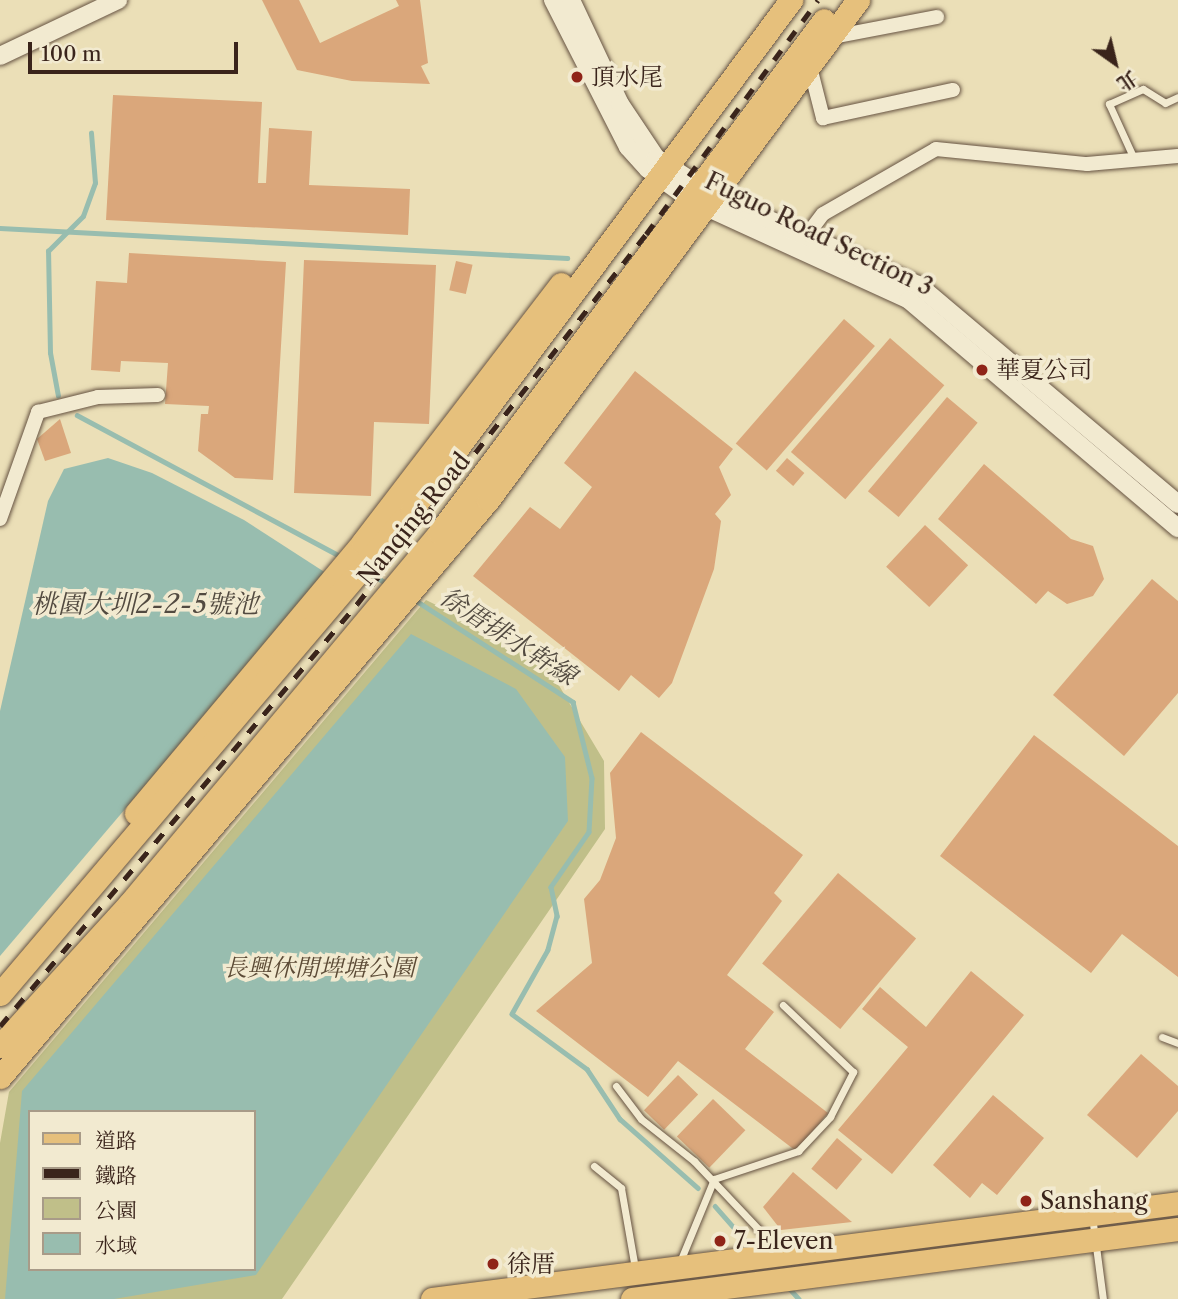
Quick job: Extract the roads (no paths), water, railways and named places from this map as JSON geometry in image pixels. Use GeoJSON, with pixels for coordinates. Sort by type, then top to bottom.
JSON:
{"type":"FeatureCollection","features":[{"type":"Feature","properties":{"kind":"main road"},"geometry":{"type":"LineString","coordinates":[[0,971],[397,498],[658,168],[772,0]]}},
{"type":"Feature","properties":{"kind":"main road","name":"Nanqing Road"},"geometry":{"type":"LineString","coordinates":[[0,994],[157,812],[454,453],[658,168],[791,0]]}},
{"type":"Feature","properties":{"kind":"main road","name":"Nanqing Road"},"geometry":{"type":"LineString","coordinates":[[0,1046],[160,867],[439,533],[657,248],[703,198],[839,0]]}},
{"type":"Feature","properties":{"kind":"main road"},"geometry":{"type":"LineString","coordinates":[[0,1077],[220,822],[488,500],[626,316],[703,198],[810,67],[858,0]]}},
{"type":"Feature","properties":{"kind":"main road"},"geometry":{"type":"LineString","coordinates":[[626,316],[657,248]]}},
{"type":"Feature","properties":{"kind":"main road"},"geometry":{"type":"LineString","coordinates":[[397,498],[454,453]]}},
{"type":"Feature","properties":{"kind":"main road"},"geometry":{"type":"LineString","coordinates":[[157,812],[176,763]]}},
{"type":"Feature","properties":{"kind":"main road"},"geometry":{"type":"LineString","coordinates":[[160,867],[220,822]]}},
{"type":"Feature","properties":{"kind":"main road"},"geometry":{"type":"LineString","coordinates":[[432,1299],[1178,1202]]}},
{"type":"Feature","properties":{"kind":"main road"},"geometry":{"type":"LineString","coordinates":[[632,1299],[1178,1229]]}},
{"type":"Feature","properties":{"kind":"street"},"geometry":{"type":"LineString","coordinates":[[0,56],[118,0]]}},
{"type":"Feature","properties":{"kind":"street","name":"Fuguo Road Section 3"},"geometry":{"type":"LineString","coordinates":[[553,0],[628,147],[703,198],[801,244],[909,300],[1178,528]]}},
{"type":"Feature","properties":{"kind":"street","name":"Fuguo Road Section 3"},"geometry":{"type":"LineString","coordinates":[[571,0],[620,104],[658,168]]}},
{"type":"Feature","properties":{"kind":"street"},"geometry":{"type":"LineString","coordinates":[[832,37],[937,17]]}},
{"type":"Feature","properties":{"kind":"street"},"geometry":{"type":"LineString","coordinates":[[810,67],[823,118],[953,90]]}},
{"type":"Feature","properties":{"kind":"street"},"geometry":{"type":"LineString","coordinates":[[801,244],[823,215],[936,149],[1087,164],[1136,162],[1178,156]]}},
{"type":"Feature","properties":{"kind":"street","name":"Fuguo Road Section 3"},"geometry":{"type":"LineString","coordinates":[[801,244],[918,285],[1178,504]]}},
{"type":"Feature","properties":{"kind":"street"},"geometry":{"type":"LineString","coordinates":[[1039,410],[1049,394]]}},
{"type":"Feature","properties":{"kind":"street"},"geometry":{"type":"LineString","coordinates":[[0,519],[38,412],[98,397],[158,395]]}},
{"type":"Feature","properties":{"kind":"lane"},"geometry":{"type":"LineString","coordinates":[[1136,162],[1109,104],[1143,89],[1165,103],[1178,97]]}},
{"type":"Feature","properties":{"kind":"lane"},"geometry":{"type":"LineString","coordinates":[[681,1293],[678,1266],[714,1179],[798,1151],[830,1117],[853,1072],[783,1005]]}},
{"type":"Feature","properties":{"kind":"lane"},"geometry":{"type":"LineString","coordinates":[[1162,1037],[1178,1043]]}},
{"type":"Feature","properties":{"kind":"lane"},"geometry":{"type":"LineString","coordinates":[[616,1086],[663,1142],[714,1179],[782,1254]]}},
{"type":"Feature","properties":{"kind":"lane"},"geometry":{"type":"LineString","coordinates":[[594,1166],[621,1188],[636,1273]]}},
{"type":"Feature","properties":{"kind":"lane"},"geometry":{"type":"LineString","coordinates":[[1092,1214],[1103,1299]]}},
{"type":"Feature","properties":{"kind":"water","name":"桃園大圳2-2-5號池"},"geometry":{"type":"Polygon","coordinates":[[[108,458],[152,473],[244,520],[326,573],[0,956],[0,711],[48,501],[64,469],[108,458]]]}},
{"type":"Feature","properties":{"kind":"water","name":"長興休閒埤塘公園"},"geometry":{"type":"Polygon","coordinates":[[[411,634],[516,689],[565,757],[568,821],[256,1275],[114,1299],[5,1299],[22,1091],[411,634]]]}},
{"type":"Feature","properties":{"kind":"waterway","name":"徐厝排水幹線"},"geometry":{"type":"LineString","coordinates":[[58,396],[50,353],[48,251],[83,216],[95,183],[91,133]]}},
{"type":"Feature","properties":{"kind":"waterway"},"geometry":{"type":"LineString","coordinates":[[0,228],[567,258]]}},
{"type":"Feature","properties":{"kind":"waterway","name":"徐厝排水幹線"},"geometry":{"type":"LineString","coordinates":[[77,415],[340,556]]}},
{"type":"Feature","properties":{"kind":"waterway","name":"徐厝排水幹線"},"geometry":{"type":"LineString","coordinates":[[369,573],[386,583]]}},
{"type":"Feature","properties":{"kind":"waterway","name":"徐厝排水幹線"},"geometry":{"type":"LineString","coordinates":[[415,600],[573,702],[592,778],[589,832],[551,887],[557,916],[548,950],[512,1014],[587,1069],[620,1119],[698,1188]]}},
{"type":"Feature","properties":{"kind":"waterway","name":"徐厝排水幹線"},"geometry":{"type":"LineString","coordinates":[[715,1206],[745,1240]]}},
{"type":"Feature","properties":{"kind":"waterway","name":"徐厝排水幹線"},"geometry":{"type":"LineString","coordinates":[[790,1289],[799,1299]]}},
{"type":"Feature","properties":{"kind":"railway"},"geometry":{"type":"LineString","coordinates":[[0,1026],[357,604],[646,234],[818,0]]}},
{"type":"Feature","properties":{"kind":"place","name":"頂水尾"},"geometry":{"type":"Point","coordinates":[577,77]}},
{"type":"Feature","properties":{"kind":"place","name":"華夏公司"},"geometry":{"type":"Point","coordinates":[982,370]}},
{"type":"Feature","properties":{"kind":"place","name":"Sanshang"},"geometry":{"type":"Point","coordinates":[1026,1201]}},
{"type":"Feature","properties":{"kind":"place","name":"7-Eleven"},"geometry":{"type":"Point","coordinates":[720,1241]}},
{"type":"Feature","properties":{"kind":"place","name":"徐厝"},"geometry":{"type":"Point","coordinates":[493,1264]}}]}
